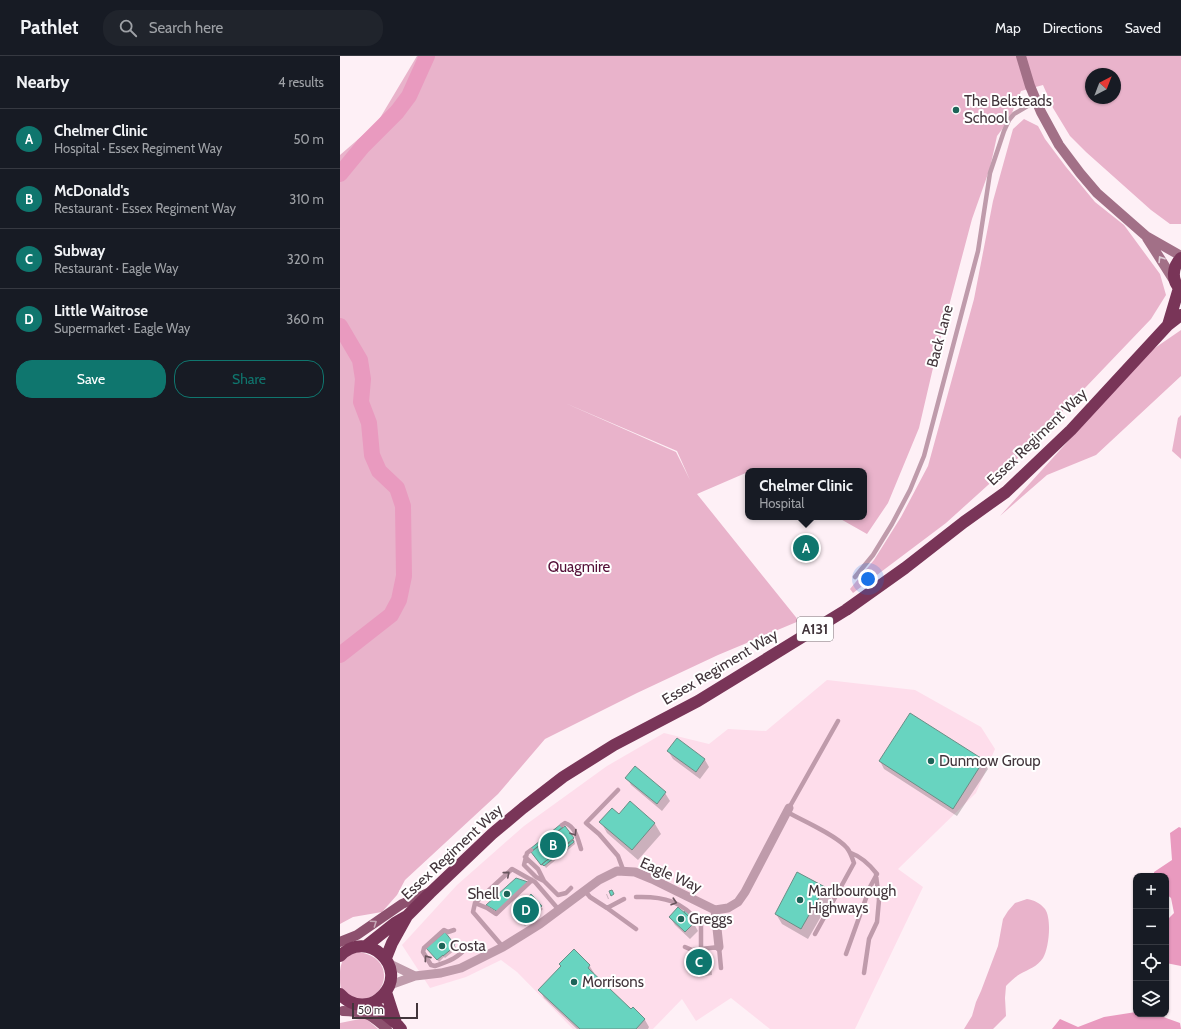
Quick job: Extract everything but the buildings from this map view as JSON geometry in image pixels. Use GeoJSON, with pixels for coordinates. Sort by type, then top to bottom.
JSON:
{"type":"FeatureCollection","features":[{"type":"Feature","properties":{"kind":"highway","name":"Essex Regiment Way"},"geometry":{"type":"LineString","coordinates":[[1168,325],[1178,287],[1174,270],[1181,257]]}},
{"type":"Feature","properties":{"kind":"highway","name":"Essex Regiment Way"},"geometry":{"type":"LineString","coordinates":[[366,946],[395,923],[407,916],[430,892],[492,834],[564,776],[614,745],[698,701],[846,610],[905,568],[964,522],[1006,492],[1071,430],[1168,325],[1181,315]]}},
{"type":"Feature","properties":{"kind":"highway","name":"Essex Regiment Way"},"geometry":{"type":"LineString","coordinates":[[387,961],[407,916]]}},
{"type":"Feature","properties":{"kind":"highway"},"geometry":{"type":"LineString","coordinates":[[340,956],[349,949],[357,946],[366,946],[376,950],[387,961],[391,970],[388,988],[395,1027]]}},
{"type":"Feature","properties":{"kind":"highway"},"geometry":{"type":"LineString","coordinates":[[340,994],[348,1001],[356,1004],[371,1003],[381,997],[388,988]]}},
{"type":"Feature","properties":{"kind":"highway"},"geometry":{"type":"LineString","coordinates":[[371,1003],[395,1027]]}},
{"type":"Feature","properties":{"kind":"main road"},"geometry":{"type":"LineString","coordinates":[[340,942],[357,935],[402,904],[430,892]]}},
{"type":"Feature","properties":{"kind":"main road"},"geometry":{"type":"LineString","coordinates":[[341,1012],[356,1004]]}},
{"type":"Feature","properties":{"kind":"main road"},"geometry":{"type":"LineString","coordinates":[[341,1012],[360,1012],[395,1027]]}},
{"type":"Feature","properties":{"kind":"street"},"geometry":{"type":"LineString","coordinates":[[1021,56],[1040,112],[1055,138],[1080,174],[1097,193],[1146,236],[1181,257]]}},
{"type":"Feature","properties":{"kind":"street"},"geometry":{"type":"LineString","coordinates":[[1146,236],[1178,287]]}},
{"type":"Feature","properties":{"kind":"street"},"geometry":{"type":"LineString","coordinates":[[719,947],[716,910],[728,908],[738,902],[745,892],[788,810]]}},
{"type":"Feature","properties":{"kind":"street","name":"Eagle Way"},"geometry":{"type":"LineString","coordinates":[[388,988],[415,976],[441,973],[461,968],[504,947],[540,924],[605,877],[617,871],[635,872],[716,910]]}},
{"type":"Feature","properties":{"kind":"street"},"geometry":{"type":"LineString","coordinates":[[387,961],[415,976]]}},
{"type":"Feature","properties":{"kind":"lane","name":"Back Lane"},"geometry":{"type":"LineString","coordinates":[[855,577],[873,555],[892,524],[910,490],[924,456],[978,251],[990,173],[1004,131],[1010,120],[1014,114],[1036,101]]}},
{"type":"Feature","properties":{"kind":"lane"},"geometry":{"type":"LineString","coordinates":[[815,934],[854,863],[851,853],[847,847],[788,810],[838,721]]}},
{"type":"Feature","properties":{"kind":"lane"},"geometry":{"type":"LineString","coordinates":[[618,790],[586,823],[599,834],[618,856],[624,872]]}},
{"type":"Feature","properties":{"kind":"lane"},"geometry":{"type":"LineString","coordinates":[[562,825],[565,823],[568,824],[577,835],[581,849]]}},
{"type":"Feature","properties":{"kind":"lane"},"geometry":{"type":"LineString","coordinates":[[531,850],[527,853],[524,865],[536,877],[544,881],[558,896],[566,893],[571,888]]}},
{"type":"Feature","properties":{"kind":"lane"},"geometry":{"type":"LineString","coordinates":[[851,853],[869,865],[877,874],[879,900],[877,922],[869,939],[864,973]]}},
{"type":"Feature","properties":{"kind":"lane"},"geometry":{"type":"LineString","coordinates":[[504,947],[473,912],[475,903],[512,870],[532,880],[559,910]]}},
{"type":"Feature","properties":{"kind":"lane"},"geometry":{"type":"LineString","coordinates":[[846,954],[876,876]]}},
{"type":"Feature","properties":{"kind":"lane"},"geometry":{"type":"LineString","coordinates":[[475,903],[496,914],[532,880]]}},
{"type":"Feature","properties":{"kind":"lane"},"geometry":{"type":"LineString","coordinates":[[586,891],[590,897],[636,929]]}},
{"type":"Feature","properties":{"kind":"lane"},"geometry":{"type":"LineString","coordinates":[[636,897],[658,898],[680,904],[701,924],[702,949]]}},
{"type":"Feature","properties":{"kind":"lane"},"geometry":{"type":"LineString","coordinates":[[607,908],[624,899]]}},
{"type":"Feature","properties":{"kind":"lane"},"geometry":{"type":"LineString","coordinates":[[454,930],[448,932],[444,930],[424,948],[423,952],[431,965],[435,966],[451,961],[460,955],[468,945]]}},
{"type":"Feature","properties":{"kind":"lane"},"geometry":{"type":"LineString","coordinates":[[686,947],[692,950],[719,947],[721,968]]}},
{"type":"Feature","properties":{"kind":"shaded area"},"geometry":{"type":"Polygon","coordinates":[[[803,535],[816,540],[809,560],[795,556],[803,535]]]}},
{"type":"Feature","properties":{"kind":"shaded area"},"geometry":{"type":"Polygon","coordinates":[[[827,680],[915,690],[981,727],[995,749],[976,793],[898,869],[923,887],[855,1029],[770,1029],[731,998],[696,1021],[682,999],[653,1029],[573,1029],[517,972],[501,960],[466,977],[430,988],[402,945],[457,885],[524,826],[607,766],[664,733],[709,744],[728,729],[766,731],[827,680]]]}},
{"type":"Feature","properties":{"kind":"shaded area"},"geometry":{"type":"Polygon","coordinates":[[[1179,827],[1181,828],[1181,966],[1169,964],[1169,918],[1174,913],[1171,898],[1169,896],[1169,873],[1154,873],[1172,860],[1170,833],[1179,827]]]}},
{"type":"Feature","properties":{"kind":"shaded area"},"geometry":{"type":"Polygon","coordinates":[[[1133,1012],[1133,1017],[1163,1017],[1180,1023],[1181,1029],[1052,1029],[1060,1019],[1078,1027],[1104,1017],[1133,1012]]]}},
{"type":"Feature","properties":{"kind":"green space","name":"Quagmire"},"geometry":{"type":"Polygon","coordinates":[[[417,56],[1181,56],[1181,224],[1170,224],[1151,210],[1070,136],[1053,108],[1043,85],[1021,91],[1009,120],[997,136],[990,168],[972,219],[936,355],[919,428],[888,503],[867,534],[842,520],[867,520],[867,468],[745,468],[745,473],[697,494],[799,621],[718,655],[545,739],[498,794],[405,880],[397,895],[382,912],[353,917],[340,924],[340,155],[377,123],[417,56]],[[565,403],[676,452],[690,480],[677,451],[565,403]]]}},
{"type":"Feature","properties":{"kind":"green space"},"geometry":{"type":"Polygon","coordinates":[[[1024,119],[1038,126],[1045,139],[1066,167],[1095,202],[1124,225],[1160,274],[1166,295],[1151,319],[1018,458],[946,523],[853,593],[850,589],[874,560],[901,517],[928,466],[974,299],[993,201],[1013,129],[1024,119]]]}},
{"type":"Feature","properties":{"kind":"green space"},"geometry":{"type":"Polygon","coordinates":[[[1181,330],[1181,376],[1096,455],[1047,475],[1000,516],[1149,352],[1181,330]]]}},
{"type":"Feature","properties":{"kind":"green space"},"geometry":{"type":"Polygon","coordinates":[[[1181,415],[1181,459],[1172,451],[1178,418],[1181,415]]]}},
{"type":"Feature","properties":{"kind":"green space"},"geometry":{"type":"Polygon","coordinates":[[[1027,899],[1039,903],[1045,909],[1047,914],[1049,934],[1047,948],[1043,958],[1035,966],[1018,975],[1006,986],[1006,1016],[993,1029],[964,1029],[972,1016],[998,946],[1003,919],[1015,903],[1027,899]]]}},
{"type":"Feature","properties":{"kind":"green space"},"geometry":{"type":"Polygon","coordinates":[[[359,952],[374,957],[382,966],[384,976],[382,986],[375,994],[365,999],[354,998],[341,989],[340,986],[340,971],[342,962],[346,957],[359,952]]]}},
{"type":"Feature","properties":{"kind":"green space"},"geometry":{"type":"Polygon","coordinates":[[[365,1018],[378,1029],[340,1029],[340,1023],[365,1018]]]}},
{"type":"Feature","properties":{"kind":"waterway"},"geometry":{"type":"LineString","coordinates":[[340,174],[363,146],[397,112],[409,96],[427,56]]}},
{"type":"Feature","properties":{"kind":"waterway"},"geometry":{"type":"LineString","coordinates":[[340,326],[360,360],[363,379],[361,402],[369,423],[372,455],[379,471],[397,488],[403,506],[404,576],[399,600],[391,615],[340,655]]}},
{"type":"Feature","properties":{"kind":"place","name":"The Belsteads School"},"geometry":{"type":"Point","coordinates":[956,110]}},
{"type":"Feature","properties":{"kind":"place","name":"Chelmer Clinic"},"geometry":{"type":"Point","coordinates":[806,548]}},
{"type":"Feature","properties":{"kind":"place","name":"Dunmow Group"},"geometry":{"type":"Point","coordinates":[931,761]}},
{"type":"Feature","properties":{"kind":"place","name":"McDonald's"},"geometry":{"type":"Point","coordinates":[553,845]}},
{"type":"Feature","properties":{"kind":"place","name":"Shell"},"geometry":{"type":"Point","coordinates":[507,894]}},
{"type":"Feature","properties":{"kind":"place","name":"Marlbourough Highways"},"geometry":{"type":"Point","coordinates":[800,900]}},
{"type":"Feature","properties":{"kind":"place","name":"Little Waitrose"},"geometry":{"type":"Point","coordinates":[526,910]}},
{"type":"Feature","properties":{"kind":"place","name":"Greggs"},"geometry":{"type":"Point","coordinates":[681,919]}},
{"type":"Feature","properties":{"kind":"place","name":"Costa"},"geometry":{"type":"Point","coordinates":[442,946]}},
{"type":"Feature","properties":{"kind":"place","name":"Subway"},"geometry":{"type":"Point","coordinates":[699,962]}},
{"type":"Feature","properties":{"kind":"place","name":"Morrisons"},"geometry":{"type":"Point","coordinates":[574,982]}}]}
